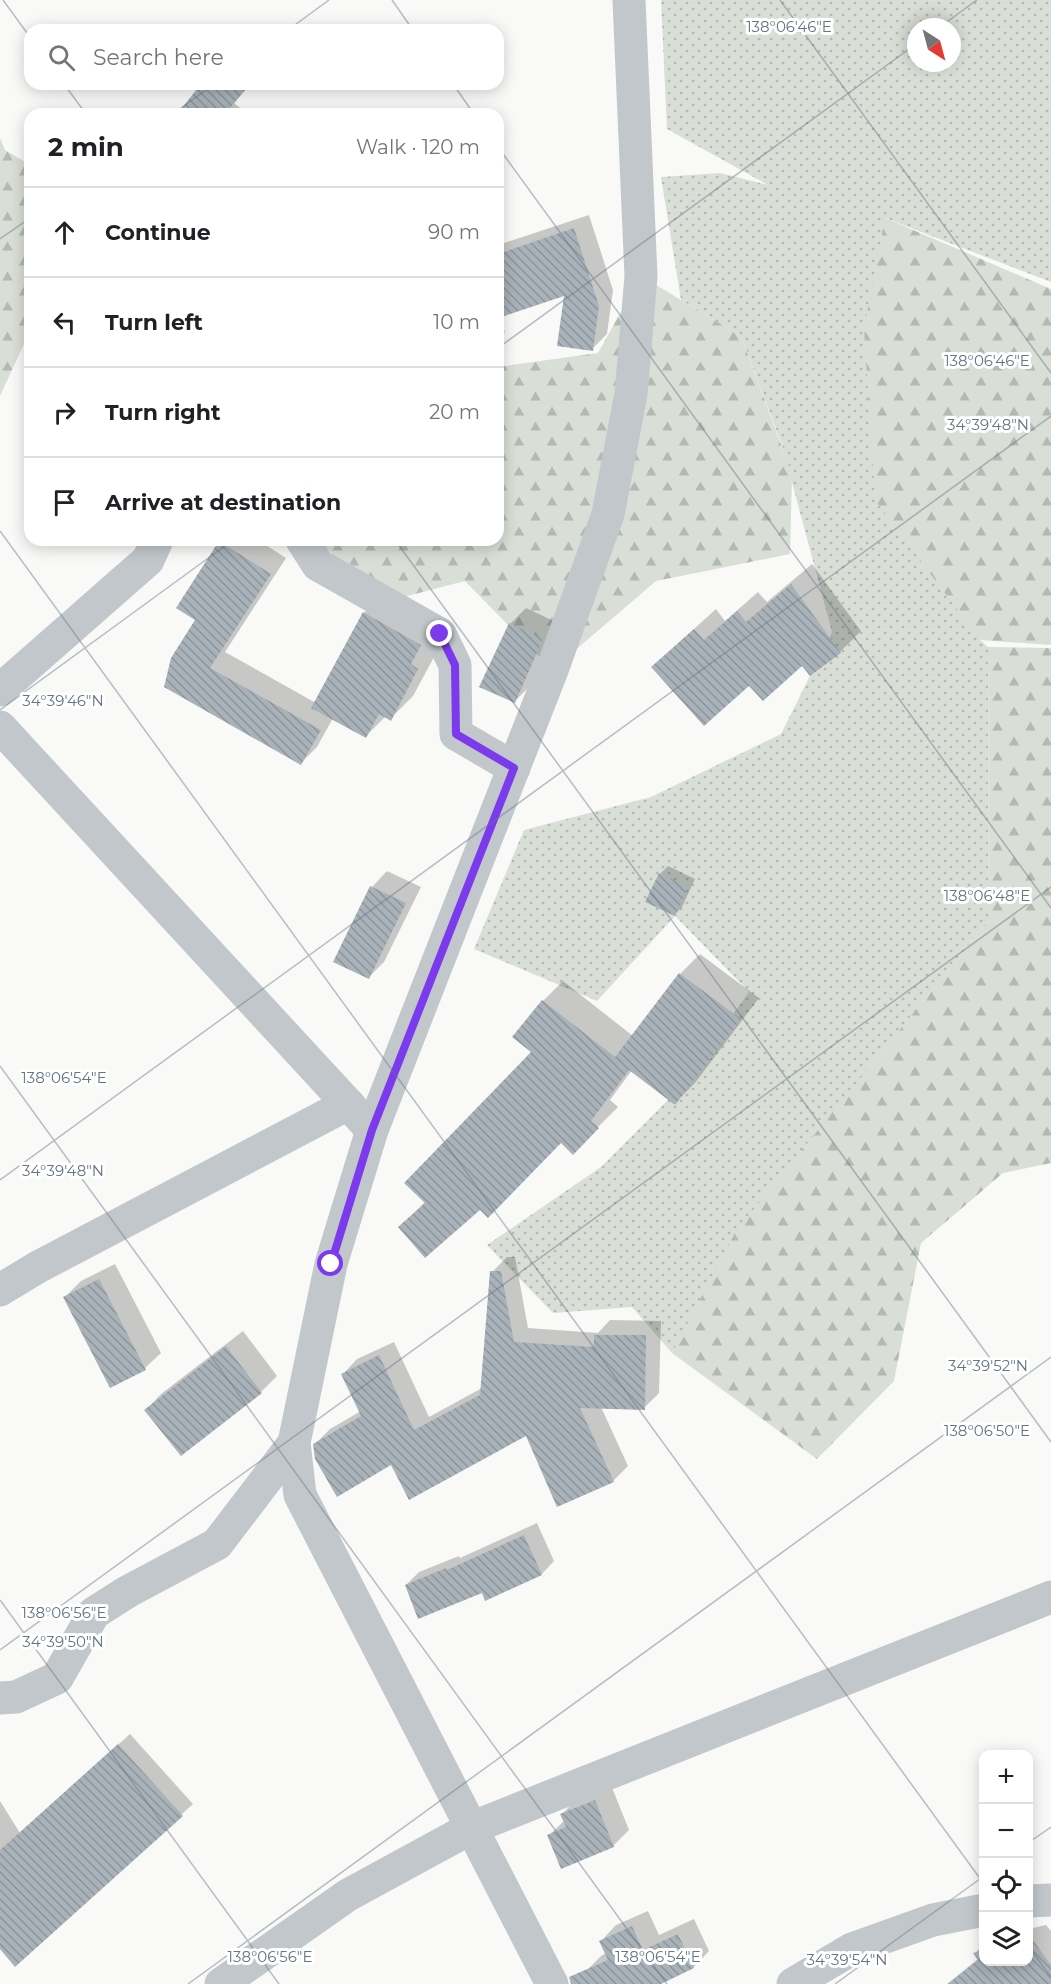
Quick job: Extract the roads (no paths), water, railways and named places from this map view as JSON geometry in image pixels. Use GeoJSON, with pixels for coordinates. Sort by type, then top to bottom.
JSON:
{"type":"FeatureCollection","features":[{"type":"Feature","properties":{"kind":"street"},"geometry":{"type":"LineString","coordinates":[[552,1984],[300,1495],[294,1443],[331,1264],[372,1130],[552,670],[608,514],[631,394],[641,276],[629,0]]}},
{"type":"Feature","properties":{"kind":"street"},"geometry":{"type":"LineString","coordinates":[[0,690],[148,560],[154,546]]}},
{"type":"Feature","properties":{"kind":"street"},"geometry":{"type":"LineString","coordinates":[[307,546],[318,565],[440,634],[455,665],[456,734],[514,768]]}},
{"type":"Feature","properties":{"kind":"street"},"geometry":{"type":"LineString","coordinates":[[0,727],[372,1130]]}},
{"type":"Feature","properties":{"kind":"street"},"geometry":{"type":"LineString","coordinates":[[0,1290],[39,1267],[348,1104]]}},
{"type":"Feature","properties":{"kind":"street"},"geometry":{"type":"LineString","coordinates":[[0,1698],[16,1697],[57,1678],[94,1613],[127,1592],[218,1544],[294,1443]]}},
{"type":"Feature","properties":{"kind":"street"},"geometry":{"type":"LineString","coordinates":[[221,1984],[348,1895],[471,1828],[1051,1597]]}},
{"type":"Feature","properties":{"kind":"street"},"geometry":{"type":"LineString","coordinates":[[1033,1901],[1051,1900]]}},
{"type":"Feature","properties":{"kind":"street"},"geometry":{"type":"LineString","coordinates":[[793,1984],[852,1949],[933,1920],[979,1911]]}}]}
